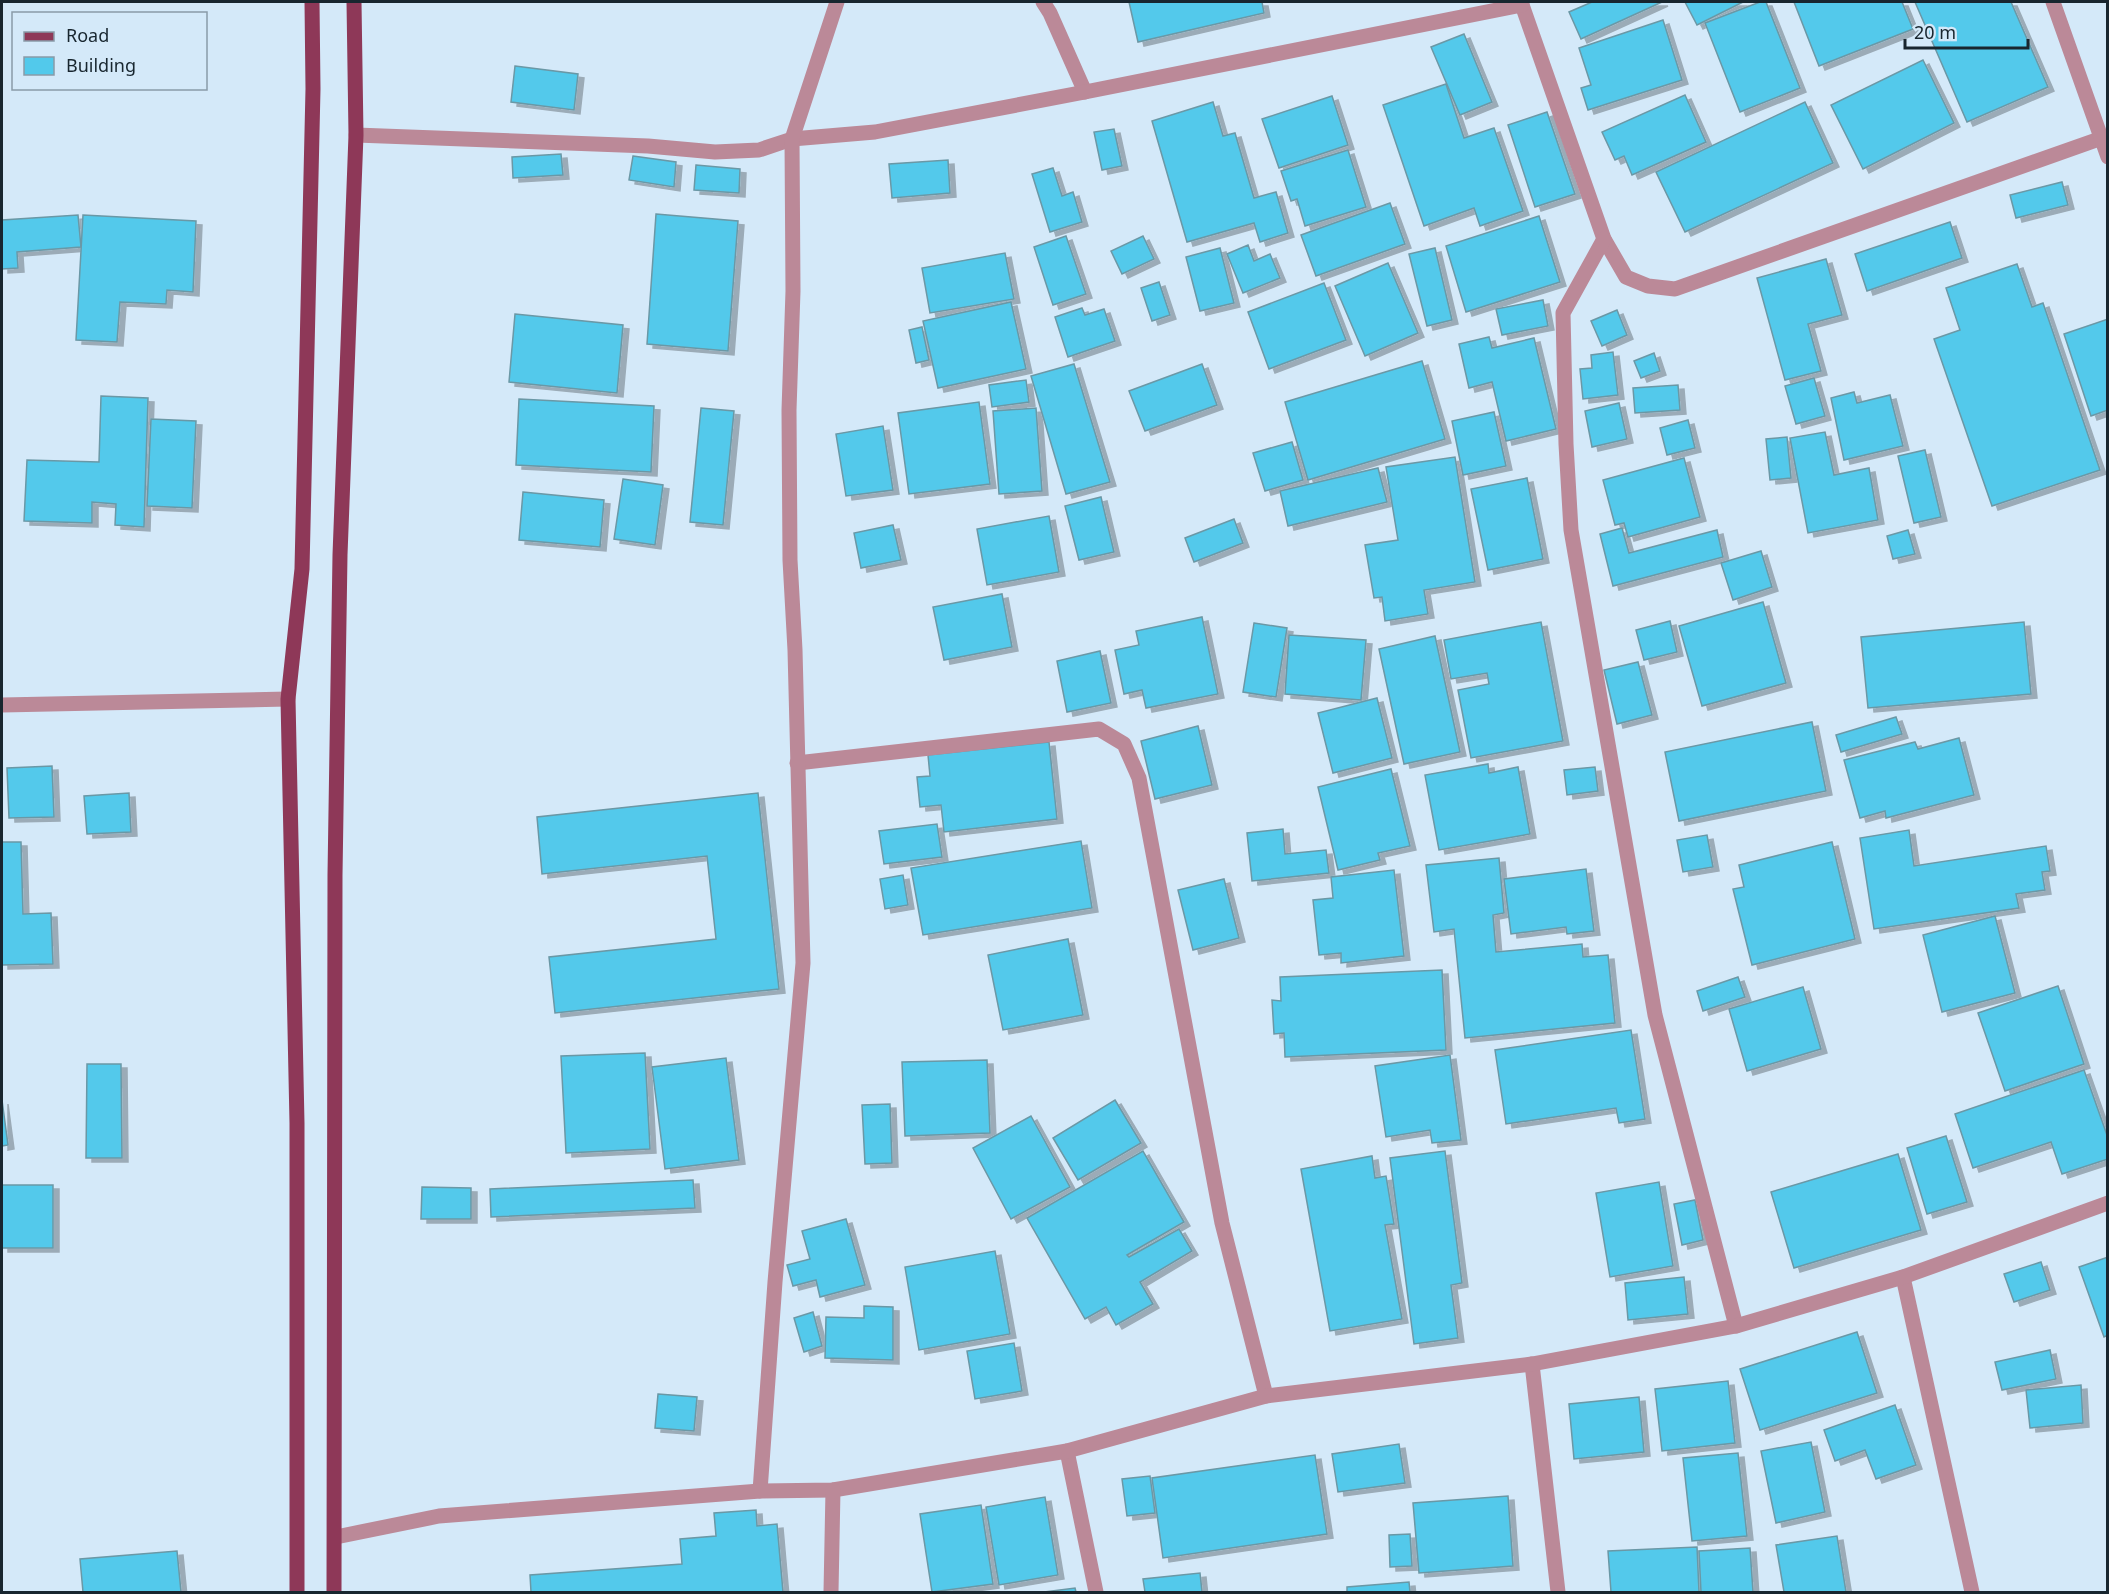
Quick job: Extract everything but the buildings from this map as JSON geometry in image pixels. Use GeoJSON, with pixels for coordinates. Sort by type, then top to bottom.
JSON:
{"type":"FeatureCollection","features":[{"type":"Feature","properties":{"kind":"main road"},"geometry":{"type":"LineString","coordinates":[[297,1593],[297,1123],[288,699],[302,569],[313,101],[312,2]]}},
{"type":"Feature","properties":{"kind":"main road"},"geometry":{"type":"LineString","coordinates":[[334,1593],[336,1537],[335,876],[340,555],[356,135],[354,2]]}},
{"type":"Feature","properties":{"kind":"street"},"geometry":{"type":"LineString","coordinates":[[760,1491],[775,1282],[797,1053],[803,963],[795,650],[790,560],[789,410],[794,291],[792,139],[837,2]]}},
{"type":"Feature","properties":{"kind":"street"},"geometry":{"type":"LineString","coordinates":[[1042,2],[1050,13],[1085,92]]}},
{"type":"Feature","properties":{"kind":"street"},"geometry":{"type":"LineString","coordinates":[[2053,2],[2108,157]]}},
{"type":"Feature","properties":{"kind":"street"},"geometry":{"type":"LineString","coordinates":[[356,135],[648,146],[716,152],[759,150],[792,139],[875,132],[1085,92],[1522,3],[1604,239],[1626,277],[1648,286],[1675,289],[2102,138]]}},
{"type":"Feature","properties":{"kind":"street"},"geometry":{"type":"LineString","coordinates":[[1604,239],[1563,314],[1566,444],[1571,530],[1655,1015],[1736,1326]]}},
{"type":"Feature","properties":{"kind":"street"},"geometry":{"type":"LineString","coordinates":[[2,705],[288,699]]}},
{"type":"Feature","properties":{"kind":"street"},"geometry":{"type":"LineString","coordinates":[[797,763],[1100,729],[1124,744],[1138,778],[1222,1223],[1266,1396]]}},
{"type":"Feature","properties":{"kind":"street"},"geometry":{"type":"LineString","coordinates":[[336,1537],[439,1516],[760,1491],[833,1490],[1067,1452],[1266,1396],[1532,1364],[1736,1326],[1903,1277],[2108,1203]]}},
{"type":"Feature","properties":{"kind":"street"},"geometry":{"type":"LineString","coordinates":[[1903,1277],[1972,1593]]}},
{"type":"Feature","properties":{"kind":"street"},"geometry":{"type":"LineString","coordinates":[[1532,1364],[1558,1593]]}},
{"type":"Feature","properties":{"kind":"street"},"geometry":{"type":"LineString","coordinates":[[1067,1452],[1096,1593]]}},
{"type":"Feature","properties":{"kind":"street"},"geometry":{"type":"LineString","coordinates":[[831,1593],[833,1490]]}}]}
